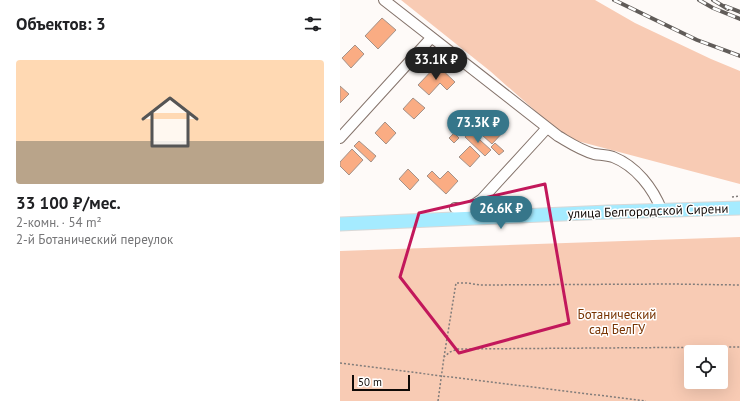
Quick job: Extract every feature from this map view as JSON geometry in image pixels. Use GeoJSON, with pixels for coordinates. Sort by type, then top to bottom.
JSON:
{"type":"FeatureCollection","features":[{"type":"Feature","properties":{"kind":"main road","name":"улица Белгородской Сирени"},"geometry":{"type":"LineString","coordinates":[[340,224],[608,212],[740,208]]}},
{"type":"Feature","properties":{"kind":"street"},"geometry":{"type":"LineString","coordinates":[[384,0],[547,128],[575,147],[596,154],[611,156],[622,161],[635,170],[644,181],[662,211]]}},
{"type":"Feature","properties":{"kind":"street"},"geometry":{"type":"LineString","coordinates":[[340,138],[431,38]]}},
{"type":"Feature","properties":{"kind":"street"},"geometry":{"type":"LineString","coordinates":[[455,208],[470,208],[482,199],[547,128]]}},
{"type":"Feature","properties":{"kind":"path"},"geometry":{"type":"LineString","coordinates":[[438,401],[456,283],[480,285],[740,285]]}},
{"type":"Feature","properties":{"kind":"path"},"geometry":{"type":"LineString","coordinates":[[444,357],[450,352],[458,349],[740,347]]}},
{"type":"Feature","properties":{"kind":"path"},"geometry":{"type":"LineString","coordinates":[[340,363],[646,401]]}},
{"type":"Feature","properties":{"kind":"highlighted area"},"geometry":{"type":"Polygon","coordinates":[[[545,184],[569,323],[459,353],[400,277],[419,213],[545,184]]]}},
{"type":"Feature","properties":{"kind":"green space"},"geometry":{"type":"Polygon","coordinates":[[[401,0],[595,0],[635,23],[740,71],[740,184],[566,138],[490,71],[401,0]]]}},
{"type":"Feature","properties":{"kind":"green space","name":"Ботанический сад БелГУ"},"geometry":{"type":"Polygon","coordinates":[[[740,237],[740,401],[340,401],[340,251],[740,237]]]}},
{"type":"Feature","properties":{"kind":"building"},"geometry":{"type":"Polygon","coordinates":[[[382,18],[396,30],[378,49],[365,36],[382,18]]]}},
{"type":"Feature","properties":{"kind":"building"},"geometry":{"type":"Polygon","coordinates":[[[355,45],[364,54],[351,68],[342,58],[355,45]]]}},
{"type":"Feature","properties":{"kind":"building"},"geometry":{"type":"Polygon","coordinates":[[[437,65],[455,82],[447,90],[440,83],[429,95],[418,85],[437,65]]]}},
{"type":"Feature","properties":{"kind":"building"},"geometry":{"type":"Polygon","coordinates":[[[340,86],[349,94],[340,103],[340,86]]]}},
{"type":"Feature","properties":{"kind":"building"},"geometry":{"type":"Polygon","coordinates":[[[413,98],[425,108],[414,119],[403,109],[413,98]]]}},
{"type":"Feature","properties":{"kind":"building"},"geometry":{"type":"Polygon","coordinates":[[[496,121],[505,130],[492,144],[482,135],[496,121]]]}},
{"type":"Feature","properties":{"kind":"building"},"geometry":{"type":"Polygon","coordinates":[[[385,122],[396,133],[386,144],[375,133],[385,122]]]}},
{"type":"Feature","properties":{"kind":"building"},"geometry":{"type":"Polygon","coordinates":[[[470,131],[491,150],[485,156],[465,137],[470,131]]]}},
{"type":"Feature","properties":{"kind":"building"},"geometry":{"type":"Polygon","coordinates":[[[454,133],[459,138],[454,143],[449,138],[454,133]]]}},
{"type":"Feature","properties":{"kind":"building"},"geometry":{"type":"Polygon","coordinates":[[[359,141],[376,156],[371,162],[354,146],[359,141]]]}},
{"type":"Feature","properties":{"kind":"building"},"geometry":{"type":"Polygon","coordinates":[[[495,143],[504,151],[499,155],[491,147],[495,143]]]}},
{"type":"Feature","properties":{"kind":"building"},"geometry":{"type":"Polygon","coordinates":[[[470,146],[480,156],[470,167],[459,157],[470,146]]]}},
{"type":"Feature","properties":{"kind":"building"},"geometry":{"type":"Polygon","coordinates":[[[352,149],[363,160],[349,175],[340,166],[340,162],[352,149]]]}},
{"type":"Feature","properties":{"kind":"building"},"geometry":{"type":"Polygon","coordinates":[[[408,169],[419,180],[410,190],[399,179],[408,169]]]}},
{"type":"Feature","properties":{"kind":"building"},"geometry":{"type":"Polygon","coordinates":[[[432,171],[440,179],[448,171],[458,181],[446,194],[427,176],[432,171]]]}},
{"type":"Feature","properties":{"kind":"railway"},"geometry":{"type":"LineString","coordinates":[[614,0],[697,40],[740,56]]}},
{"type":"Feature","properties":{"kind":"railway"},"geometry":{"type":"LineString","coordinates":[[699,0],[713,8],[740,19]]}},
{"type":"Feature","properties":{"kind":"railway"},"geometry":{"type":"LineString","coordinates":[[713,0],[728,9]]}},
{"type":"Feature","properties":{"kind":"railway"},"geometry":{"type":"LineString","coordinates":[[725,6],[740,12]]}}]}
